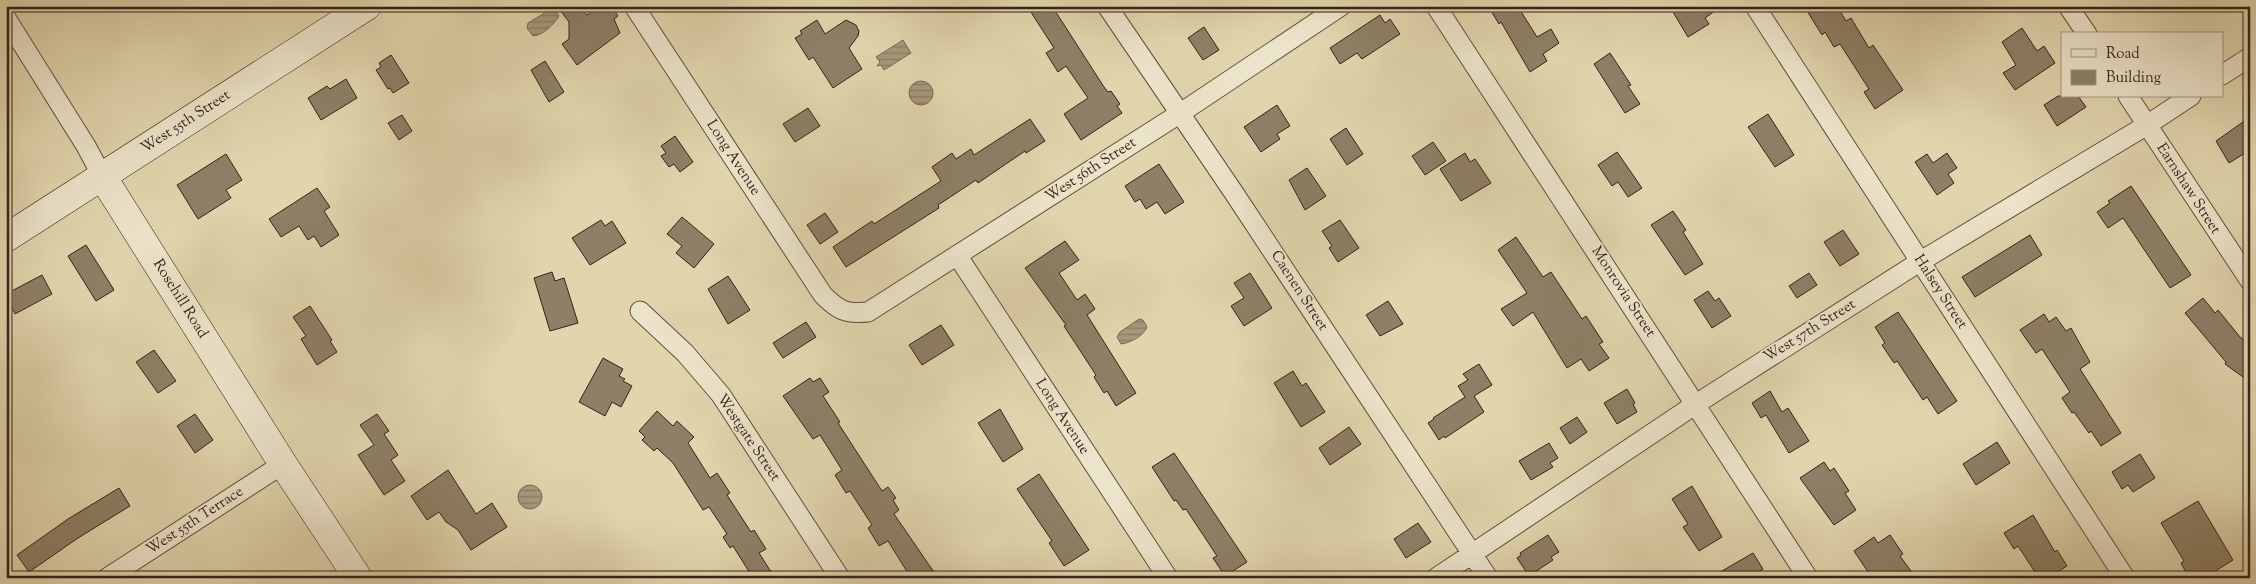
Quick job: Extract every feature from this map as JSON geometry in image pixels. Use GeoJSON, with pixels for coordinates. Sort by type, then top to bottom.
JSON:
{"type":"FeatureCollection","features":[{"type":"Feature","properties":{"kind":"street","name":"West 55th Street"},"geometry":{"type":"LineString","coordinates":[[6,238],[367,6]]}},
{"type":"Feature","properties":{"kind":"street","name":"Long Avenue"},"geometry":{"type":"LineString","coordinates":[[634,6],[819,290],[835,308]]}},
{"type":"Feature","properties":{"kind":"street","name":"Caenen Street"},"geometry":{"type":"LineString","coordinates":[[1107,6],[1488,578]]}},
{"type":"Feature","properties":{"kind":"street","name":"West 56th Street"},"geometry":{"type":"LineString","coordinates":[[835,308],[851,314],[868,312],[1179,114],[1341,6]]}},
{"type":"Feature","properties":{"kind":"street","name":"Monrovia Street"},"geometry":{"type":"LineString","coordinates":[[1436,6],[1808,578]]}},
{"type":"Feature","properties":{"kind":"street","name":"Halsey Street"},"geometry":{"type":"LineString","coordinates":[[1754,6],[2125,578]]}},
{"type":"Feature","properties":{"kind":"street"},"geometry":{"type":"LineString","coordinates":[[2068,6],[2086,32]]}},
{"type":"Feature","properties":{"kind":"street","name":"Rosehill Road"},"geometry":{"type":"LineString","coordinates":[[6,18],[86,146],[102,176],[283,464],[358,578]]}},
{"type":"Feature","properties":{"kind":"street"},"geometry":{"type":"LineString","coordinates":[[2224,75],[2250,57]]}},
{"type":"Feature","properties":{"kind":"street","name":"Earnshaw Street"},"geometry":{"type":"LineString","coordinates":[[2129,98],[2250,281]]}},
{"type":"Feature","properties":{"kind":"street","name":"West 57th Street"},"geometry":{"type":"LineString","coordinates":[[1436,578],[1696,404],[1920,261],[2147,125],[2188,98]]}},
{"type":"Feature","properties":{"kind":"street","name":"Long Avenue"},"geometry":{"type":"LineString","coordinates":[[957,255],[1168,578]]}},
{"type":"Feature","properties":{"kind":"street","name":"Westgate Street"},"geometry":{"type":"LineString","coordinates":[[640,310],[685,353],[721,395],[840,578]]}},
{"type":"Feature","properties":{"kind":"street","name":"West 55th Terrace"},"geometry":{"type":"LineString","coordinates":[[107,578],[283,464]]}},
{"type":"Feature","properties":{"kind":"shaded area"},"geometry":{"type":"Polygon","coordinates":[[[553,8],[559,16],[557,19],[545,31],[533,36],[527,28],[528,23],[553,8]]]}},
{"type":"Feature","properties":{"kind":"shaded area"},"geometry":{"type":"Polygon","coordinates":[[[903,40],[911,53],[884,70],[881,65],[877,66],[880,62],[876,57],[903,40]]]}},
{"type":"Feature","properties":{"kind":"shaded area"},"geometry":{"type":"Polygon","coordinates":[[[921,81],[926,82],[932,88],[932,98],[926,104],[921,105],[916,104],[910,98],[909,93],[910,88],[916,82],[921,81]]]}},
{"type":"Feature","properties":{"kind":"shaded area"},"geometry":{"type":"Polygon","coordinates":[[[1139,319],[1143,320],[1147,327],[1145,331],[1136,339],[1121,344],[1117,337],[1120,332],[1139,319]]]}},
{"type":"Feature","properties":{"kind":"shaded area"},"geometry":{"type":"Polygon","coordinates":[[[530,485],[539,488],[542,497],[539,506],[530,509],[521,506],[518,497],[521,488],[530,485]]]}},
{"type":"Feature","properties":{"kind":"building"},"geometry":{"type":"Polygon","coordinates":[[[557,6],[580,6],[587,15],[599,6],[611,6],[618,16],[614,19],[620,33],[577,65],[562,44],[569,39],[569,22],[557,6]]]}},
{"type":"Feature","properties":{"kind":"building"},"geometry":{"type":"Polygon","coordinates":[[[1027,6],[1052,6],[1104,87],[1108,92],[1111,91],[1120,104],[1117,106],[1122,113],[1081,140],[1064,114],[1088,98],[1066,66],[1058,72],[1046,53],[1054,48],[1027,6]]]}},
{"type":"Feature","properties":{"kind":"building"},"geometry":{"type":"Polygon","coordinates":[[[1488,6],[1526,6],[1520,10],[1537,37],[1551,29],[1559,43],[1543,54],[1547,61],[1530,72],[1501,22],[1499,24],[1488,6]]]}},
{"type":"Feature","properties":{"kind":"building"},"geometry":{"type":"Polygon","coordinates":[[[1681,6],[1722,6],[1705,18],[1709,24],[1688,37],[1673,12],[1681,6]]]}},
{"type":"Feature","properties":{"kind":"building"},"geometry":{"type":"Polygon","coordinates":[[[1804,6],[1837,6],[1846,21],[1851,18],[1869,48],[1873,45],[1903,90],[1875,109],[1864,92],[1869,89],[1840,44],[1834,47],[1825,32],[1822,35],[1804,6]]]}},
{"type":"Feature","properties":{"kind":"building"},"geometry":{"type":"Polygon","coordinates":[[[1380,15],[1385,23],[1390,19],[1400,34],[1362,59],[1357,53],[1340,64],[1330,48],[1380,15]]]}},
{"type":"Feature","properties":{"kind":"building"},"geometry":{"type":"Polygon","coordinates":[[[817,20],[825,34],[846,20],[856,25],[859,31],[858,36],[849,48],[862,69],[833,88],[813,57],[809,60],[795,38],[802,34],[800,31],[817,20]]]}},
{"type":"Feature","properties":{"kind":"building"},"geometry":{"type":"Polygon","coordinates":[[[1204,27],[1219,50],[1203,60],[1188,38],[1204,27]]]}},
{"type":"Feature","properties":{"kind":"building"},"geometry":{"type":"Polygon","coordinates":[[[2022,28],[2037,51],[2044,46],[2055,63],[2015,90],[2003,73],[2016,65],[2002,42],[2022,28]]]}},
{"type":"Feature","properties":{"kind":"building"},"geometry":{"type":"Polygon","coordinates":[[[1610,53],[1631,85],[1628,86],[1640,104],[1625,113],[1594,64],[1610,53]]]}},
{"type":"Feature","properties":{"kind":"building"},"geometry":{"type":"Polygon","coordinates":[[[391,55],[409,83],[393,93],[390,88],[388,89],[376,70],[381,67],[379,63],[391,55]]]}},
{"type":"Feature","properties":{"kind":"building"},"geometry":{"type":"Polygon","coordinates":[[[545,61],[564,92],[549,102],[531,70],[545,61]]]}},
{"type":"Feature","properties":{"kind":"building"},"geometry":{"type":"Polygon","coordinates":[[[346,79],[357,98],[321,120],[308,98],[327,86],[330,89],[346,79]]]}},
{"type":"Feature","properties":{"kind":"building"},"geometry":{"type":"Polygon","coordinates":[[[2061,96],[2061,98],[2079,98],[2086,107],[2057,126],[2044,105],[2061,96]]]}},
{"type":"Feature","properties":{"kind":"building"},"geometry":{"type":"Polygon","coordinates":[[[1277,105],[1290,126],[1277,134],[1280,139],[1261,152],[1244,127],[1277,105]]]}},
{"type":"Feature","properties":{"kind":"building"},"geometry":{"type":"Polygon","coordinates":[[[808,108],[820,126],[795,142],[783,124],[808,108]]]}},
{"type":"Feature","properties":{"kind":"building"},"geometry":{"type":"Polygon","coordinates":[[[1768,114],[1794,155],[1775,167],[1748,127],[1768,114]]]}},
{"type":"Feature","properties":{"kind":"building"},"geometry":{"type":"Polygon","coordinates":[[[402,115],[412,131],[399,140],[388,123],[402,115]]]}},
{"type":"Feature","properties":{"kind":"building"},"geometry":{"type":"Polygon","coordinates":[[[2250,117],[2250,150],[2229,163],[2216,141],[2250,117]]]}},
{"type":"Feature","properties":{"kind":"building"},"geometry":{"type":"Polygon","coordinates":[[[1030,119],[1045,141],[1026,153],[1025,151],[978,183],[976,180],[938,205],[939,208],[846,267],[833,247],[872,221],[874,224],[941,181],[932,167],[952,153],[956,159],[971,149],[974,155],[1030,119]]]}},
{"type":"Feature","properties":{"kind":"building"},"geometry":{"type":"Polygon","coordinates":[[[1346,128],[1363,154],[1347,165],[1330,139],[1346,128]]]}},
{"type":"Feature","properties":{"kind":"building"},"geometry":{"type":"Polygon","coordinates":[[[675,136],[693,162],[680,172],[674,164],[669,167],[661,156],[666,153],[661,146],[675,136]]]}},
{"type":"Feature","properties":{"kind":"building"},"geometry":{"type":"Polygon","coordinates":[[[1433,142],[1446,161],[1425,175],[1412,156],[1433,142]]]}},
{"type":"Feature","properties":{"kind":"building"},"geometry":{"type":"Polygon","coordinates":[[[1617,152],[1642,188],[1628,197],[1618,182],[1612,186],[1598,165],[1617,152]]]}},
{"type":"Feature","properties":{"kind":"building"},"geometry":{"type":"Polygon","coordinates":[[[1465,153],[1470,162],[1475,159],[1491,183],[1461,201],[1440,169],[1465,153]]]}},
{"type":"Feature","properties":{"kind":"building"},"geometry":{"type":"Polygon","coordinates":[[[1947,153],[1957,168],[1948,174],[1954,183],[1937,195],[1915,162],[1927,154],[1933,163],[1947,153]]]}},
{"type":"Feature","properties":{"kind":"building"},"geometry":{"type":"Polygon","coordinates":[[[226,154],[242,180],[226,190],[231,198],[198,219],[177,185],[226,154]]]}},
{"type":"Feature","properties":{"kind":"building"},"geometry":{"type":"Polygon","coordinates":[[[1159,164],[1184,202],[1165,214],[1157,202],[1146,209],[1140,199],[1135,202],[1125,186],[1159,164]]]}},
{"type":"Feature","properties":{"kind":"building"},"geometry":{"type":"Polygon","coordinates":[[[1307,168],[1326,196],[1305,210],[1289,180],[1307,168]]]}},
{"type":"Feature","properties":{"kind":"building"},"geometry":{"type":"Polygon","coordinates":[[[2131,186],[2191,275],[2170,288],[2123,218],[2108,228],[2097,212],[2110,203],[2108,201],[2131,186]]]}},
{"type":"Feature","properties":{"kind":"building"},"geometry":{"type":"Polygon","coordinates":[[[317,188],[330,207],[324,211],[339,235],[321,247],[314,236],[308,240],[299,226],[281,237],[269,219],[317,188]]]}},
{"type":"Feature","properties":{"kind":"building"},"geometry":{"type":"Polygon","coordinates":[[[1673,211],[1686,230],[1683,232],[1703,264],[1685,275],[1651,225],[1673,211]]]}},
{"type":"Feature","properties":{"kind":"building"},"geometry":{"type":"Polygon","coordinates":[[[825,213],[838,232],[820,244],[807,225],[825,213]]]}},
{"type":"Feature","properties":{"kind":"building"},"geometry":{"type":"Polygon","coordinates":[[[682,217],[714,244],[694,268],[676,253],[682,246],[667,234],[682,217]]]}},
{"type":"Feature","properties":{"kind":"building"},"geometry":{"type":"Polygon","coordinates":[[[601,220],[605,226],[612,221],[626,243],[590,265],[572,238],[601,220]]]}},
{"type":"Feature","properties":{"kind":"building"},"geometry":{"type":"Polygon","coordinates":[[[1340,220],[1359,248],[1338,262],[1329,248],[1332,246],[1322,231],[1340,220]]]}},
{"type":"Feature","properties":{"kind":"building"},"geometry":{"type":"Polygon","coordinates":[[[1843,230],[1859,254],[1840,266],[1824,242],[1843,230]]]}},
{"type":"Feature","properties":{"kind":"building"},"geometry":{"type":"Polygon","coordinates":[[[2030,235],[2042,255],[1975,297],[1962,277],[2030,235]]]}},
{"type":"Feature","properties":{"kind":"building"},"geometry":{"type":"Polygon","coordinates":[[[1516,237],[1543,277],[1551,272],[1582,319],[1586,316],[1603,342],[1599,344],[1609,358],[1589,371],[1581,359],[1567,368],[1533,312],[1513,326],[1501,309],[1527,293],[1498,250],[1516,237]]]}},
{"type":"Feature","properties":{"kind":"building"},"geometry":{"type":"Polygon","coordinates":[[[1065,241],[1079,260],[1059,273],[1077,300],[1085,294],[1095,309],[1087,315],[1136,393],[1116,406],[1107,391],[1104,393],[1094,377],[1096,375],[1064,326],[1066,325],[1025,268],[1065,241]]]}},
{"type":"Feature","properties":{"kind":"building"},"geometry":{"type":"Polygon","coordinates":[[[86,245],[114,290],[96,301],[68,256],[86,245]]]}},
{"type":"Feature","properties":{"kind":"building"},"geometry":{"type":"Polygon","coordinates":[[[552,272],[555,281],[564,278],[578,323],[550,331],[534,278],[552,272]]]}},
{"type":"Feature","properties":{"kind":"building"},"geometry":{"type":"Polygon","coordinates":[[[1250,273],[1272,308],[1244,326],[1231,306],[1244,298],[1234,283],[1250,273]]]}},
{"type":"Feature","properties":{"kind":"building"},"geometry":{"type":"Polygon","coordinates":[[[1809,273],[1817,285],[1797,298],[1789,286],[1809,273]]]}},
{"type":"Feature","properties":{"kind":"building"},"geometry":{"type":"Polygon","coordinates":[[[42,275],[52,294],[15,314],[6,294],[42,275]]]}},
{"type":"Feature","properties":{"kind":"building"},"geometry":{"type":"Polygon","coordinates":[[[728,276],[750,310],[728,324],[708,289],[728,276]]]}},
{"type":"Feature","properties":{"kind":"building"},"geometry":{"type":"Polygon","coordinates":[[[1708,291],[1715,301],[1719,298],[1731,316],[1712,328],[1694,300],[1708,291]]]}},
{"type":"Feature","properties":{"kind":"building"},"geometry":{"type":"Polygon","coordinates":[[[2203,298],[2215,313],[2218,310],[2240,337],[2250,344],[2250,382],[2225,364],[2226,362],[2185,313],[2203,298]]]}},
{"type":"Feature","properties":{"kind":"building"},"geometry":{"type":"Polygon","coordinates":[[[1388,301],[1403,324],[1380,336],[1366,315],[1388,301]]]}},
{"type":"Feature","properties":{"kind":"building"},"geometry":{"type":"Polygon","coordinates":[[[310,306],[332,340],[330,341],[337,352],[317,365],[301,339],[306,336],[293,317],[310,306]]]}},
{"type":"Feature","properties":{"kind":"building"},"geometry":{"type":"Polygon","coordinates":[[[1898,312],[1957,401],[1938,414],[1927,397],[1923,400],[1897,361],[1894,363],[1882,345],[1885,343],[1875,327],[1898,312]]]}},
{"type":"Feature","properties":{"kind":"building"},"geometry":{"type":"Polygon","coordinates":[[[2044,314],[2049,322],[2056,317],[2066,331],[2071,328],[2090,362],[2080,369],[2121,433],[2101,446],[2091,431],[2089,433],[2074,412],[2072,413],[2062,398],[2070,392],[2042,349],[2036,353],[2020,330],[2044,314]]]}},
{"type":"Feature","properties":{"kind":"building"},"geometry":{"type":"Polygon","coordinates":[[[806,322],[816,337],[783,358],[773,343],[806,322]]]}},
{"type":"Feature","properties":{"kind":"building"},"geometry":{"type":"Polygon","coordinates":[[[941,325],[954,345],[922,365],[909,345],[941,325]]]}},
{"type":"Feature","properties":{"kind":"building"},"geometry":{"type":"Polygon","coordinates":[[[154,350],[176,381],[158,393],[136,362],[154,350]]]}},
{"type":"Feature","properties":{"kind":"building"},"geometry":{"type":"Polygon","coordinates":[[[603,358],[623,369],[619,376],[625,379],[623,381],[632,386],[621,407],[612,402],[605,416],[579,402],[603,358]]]}},
{"type":"Feature","properties":{"kind":"building"},"geometry":{"type":"Polygon","coordinates":[[[1479,364],[1492,385],[1474,396],[1484,412],[1439,440],[1428,423],[1465,397],[1458,386],[1468,380],[1463,374],[1479,364]]]}},
{"type":"Feature","properties":{"kind":"building"},"geometry":{"type":"Polygon","coordinates":[[[1293,371],[1302,386],[1306,383],[1325,412],[1301,427],[1274,383],[1293,371]]]}},
{"type":"Feature","properties":{"kind":"building"},"geometry":{"type":"Polygon","coordinates":[[[810,378],[813,382],[820,378],[829,392],[823,396],[840,422],[838,423],[882,491],[888,487],[896,498],[893,500],[899,510],[894,514],[938,578],[911,578],[888,541],[879,546],[868,528],[872,525],[850,491],[846,493],[835,475],[842,470],[820,435],[813,439],[783,396],[810,378]]]}},
{"type":"Feature","properties":{"kind":"building"},"geometry":{"type":"Polygon","coordinates":[[[1627,389],[1635,403],[1633,404],[1637,412],[1617,424],[1604,403],[1627,389]]]}},
{"type":"Feature","properties":{"kind":"building"},"geometry":{"type":"Polygon","coordinates":[[[1770,391],[1782,412],[1788,408],[1809,441],[1789,453],[1766,415],[1761,418],[1752,403],[1770,391]]]}},
{"type":"Feature","properties":{"kind":"building"},"geometry":{"type":"Polygon","coordinates":[[[1000,409],[1023,449],[1003,462],[978,423],[1000,409]]]}},
{"type":"Feature","properties":{"kind":"building"},"geometry":{"type":"Polygon","coordinates":[[[657,411],[673,426],[677,421],[694,437],[688,443],[710,478],[717,473],[730,493],[727,495],[751,532],[754,530],[766,549],[759,553],[775,578],[753,578],[733,546],[730,548],[723,537],[727,534],[709,507],[703,510],[673,463],[657,448],[654,451],[642,440],[645,437],[639,431],[657,411]]]}},
{"type":"Feature","properties":{"kind":"building"},"geometry":{"type":"Polygon","coordinates":[[[195,414],[213,440],[195,453],[177,426],[195,414]]]}},
{"type":"Feature","properties":{"kind":"building"},"geometry":{"type":"Polygon","coordinates":[[[377,414],[389,431],[384,434],[398,455],[391,460],[405,481],[384,495],[358,455],[374,445],[360,425],[377,414]]]}},
{"type":"Feature","properties":{"kind":"building"},"geometry":{"type":"Polygon","coordinates":[[[1577,417],[1587,432],[1570,444],[1560,428],[1577,417]]]}},
{"type":"Feature","properties":{"kind":"building"},"geometry":{"type":"Polygon","coordinates":[[[1349,427],[1361,444],[1330,465],[1319,448],[1349,427]]]}},
{"type":"Feature","properties":{"kind":"building"},"geometry":{"type":"Polygon","coordinates":[[[1997,442],[2010,463],[1976,485],[1963,464],[1997,442]]]}},
{"type":"Feature","properties":{"kind":"building"},"geometry":{"type":"Polygon","coordinates":[[[1549,443],[1558,458],[1550,463],[1553,467],[1531,480],[1519,461],[1549,443]]]}},
{"type":"Feature","properties":{"kind":"building"},"geometry":{"type":"Polygon","coordinates":[[[1174,453],[1247,562],[1225,576],[1213,558],[1217,556],[1186,509],[1183,510],[1176,500],[1174,501],[1152,467],[1174,453]]]}},
{"type":"Feature","properties":{"kind":"building"},"geometry":{"type":"Polygon","coordinates":[[[2140,454],[2155,478],[2133,492],[2128,485],[2122,489],[2112,472],[2140,454]]]}},
{"type":"Feature","properties":{"kind":"building"},"geometry":{"type":"Polygon","coordinates":[[[1824,462],[1830,471],[1834,468],[1849,491],[1845,493],[1856,510],[1834,525],[1800,478],[1824,462]]]}},
{"type":"Feature","properties":{"kind":"building"},"geometry":{"type":"Polygon","coordinates":[[[448,470],[476,514],[492,503],[507,527],[471,550],[458,530],[446,522],[439,512],[427,520],[411,496],[448,470]]]}},
{"type":"Feature","properties":{"kind":"building"},"geometry":{"type":"Polygon","coordinates":[[[1039,474],[1089,550],[1064,566],[1049,543],[1052,541],[1017,489],[1039,474]]]}},
{"type":"Feature","properties":{"kind":"building"},"geometry":{"type":"Polygon","coordinates":[[[1692,486],[1722,537],[1699,551],[1683,527],[1688,524],[1672,499],[1692,486]]]}},
{"type":"Feature","properties":{"kind":"building"},"geometry":{"type":"Polygon","coordinates":[[[119,488],[130,506],[78,538],[29,572],[17,555],[68,519],[119,488]]]}},
{"type":"Feature","properties":{"kind":"building"},"geometry":{"type":"Polygon","coordinates":[[[2198,501],[2233,560],[2204,578],[2189,578],[2181,563],[2184,561],[2161,523],[2198,501]]]}},
{"type":"Feature","properties":{"kind":"building"},"geometry":{"type":"Polygon","coordinates":[[[2033,515],[2055,552],[2057,550],[2067,566],[2048,578],[2045,578],[2042,572],[2037,575],[2018,546],[2014,549],[2004,533],[2033,515]]]}},
{"type":"Feature","properties":{"kind":"building"},"geometry":{"type":"Polygon","coordinates":[[[1418,523],[1431,542],[1406,558],[1394,539],[1418,523]]]}},
{"type":"Feature","properties":{"kind":"building"},"geometry":{"type":"Polygon","coordinates":[[[1548,535],[1559,552],[1551,557],[1553,560],[1532,574],[1530,571],[1527,573],[1517,558],[1521,555],[1520,553],[1548,535]]]}},
{"type":"Feature","properties":{"kind":"building"},"geometry":{"type":"Polygon","coordinates":[[[1890,535],[1903,554],[1900,556],[1916,578],[1872,578],[1854,551],[1874,537],[1878,543],[1890,535]]]}},
{"type":"Feature","properties":{"kind":"building"},"geometry":{"type":"Polygon","coordinates":[[[1753,553],[1763,569],[1749,578],[1710,578],[1753,553]]]}}]}
